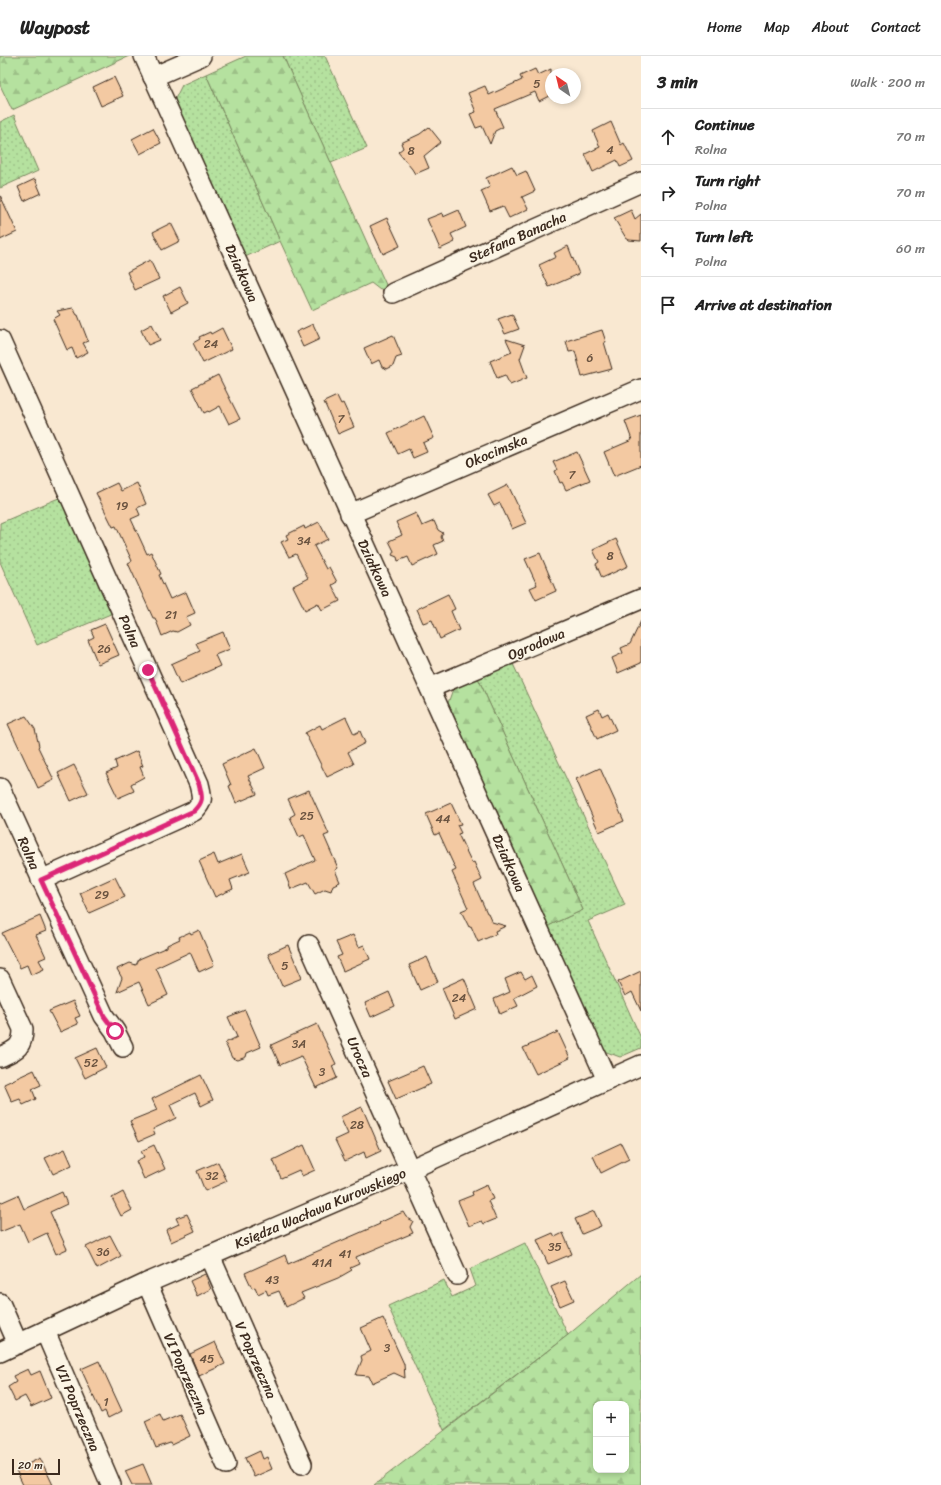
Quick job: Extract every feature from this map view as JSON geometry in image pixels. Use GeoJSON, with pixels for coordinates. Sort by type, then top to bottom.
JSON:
{"type":"FeatureCollection","features":[{"type":"Feature","properties":{"kind":"street","name":"Działkowa"},"geometry":{"type":"LineString","coordinates":[[144,56],[607,1080]]}},
{"type":"Feature","properties":{"kind":"street"},"geometry":{"type":"LineString","coordinates":[[153,78],[201,56]]}},
{"type":"Feature","properties":{"kind":"street","name":"Stefana Banacha"},"geometry":{"type":"LineString","coordinates":[[393,293],[641,182]]}},
{"type":"Feature","properties":{"kind":"street","name":"Polna"},"geometry":{"type":"LineString","coordinates":[[0,340],[199,784],[202,797],[200,805],[194,811],[41,880]]}},
{"type":"Feature","properties":{"kind":"street","name":"Okocimska"},"geometry":{"type":"LineString","coordinates":[[350,514],[641,389]]}},
{"type":"Feature","properties":{"kind":"street","name":"Ogrodowa"},"geometry":{"type":"LineString","coordinates":[[430,688],[641,599]]}},
{"type":"Feature","properties":{"kind":"street","name":"Rolna"},"geometry":{"type":"LineString","coordinates":[[0,788],[104,1016],[115,1031],[123,1047]]}},
{"type":"Feature","properties":{"kind":"street","name":"Urocza"},"geometry":{"type":"LineString","coordinates":[[309,945],[457,1275]]}},
{"type":"Feature","properties":{"kind":"street"},"geometry":{"type":"LineString","coordinates":[[0,979],[23,1029],[23,1038],[20,1046],[14,1051],[0,1057]]}},
{"type":"Feature","properties":{"kind":"street","name":"Księdza Wacława Kurowskiego"},"geometry":{"type":"LineString","coordinates":[[0,1352],[147,1283],[410,1169],[641,1065]]}},
{"type":"Feature","properties":{"kind":"street","name":"V Poprzeczna"},"geometry":{"type":"LineString","coordinates":[[210,1256],[302,1464]]}},
{"type":"Feature","properties":{"kind":"street","name":"VI Poprzeczna"},"geometry":{"type":"LineString","coordinates":[[147,1283],[226,1464]]}},
{"type":"Feature","properties":{"kind":"street"},"geometry":{"type":"LineString","coordinates":[[0,1303],[18,1344]]}},
{"type":"Feature","properties":{"kind":"street","name":"VII Poprzeczna"},"geometry":{"type":"LineString","coordinates":[[45,1331],[110,1485]]}},
{"type":"Feature","properties":{"kind":"green space"},"geometry":{"type":"Polygon","coordinates":[[[0,56],[129,56],[12,110],[0,85],[0,56]]]}},
{"type":"Feature","properties":{"kind":"green space"},"geometry":{"type":"Polygon","coordinates":[[[246,56],[283,56],[387,287],[380,290],[371,283],[312,310],[206,74],[246,56]]]}},
{"type":"Feature","properties":{"kind":"green space"},"geometry":{"type":"Polygon","coordinates":[[[283,56],[325,56],[367,148],[331,163],[283,56]]]}},
{"type":"Feature","properties":{"kind":"green space"},"geometry":{"type":"Polygon","coordinates":[[[206,74],[280,241],[245,257],[174,101],[182,85],[206,74]]]}},
{"type":"Feature","properties":{"kind":"green space"},"geometry":{"type":"Polygon","coordinates":[[[14,115],[38,171],[0,188],[0,122],[14,115]]]}},
{"type":"Feature","properties":{"kind":"green space"},"geometry":{"type":"Polygon","coordinates":[[[61,497],[113,613],[37,645],[0,562],[0,523],[61,497]]]}},
{"type":"Feature","properties":{"kind":"green space"},"geometry":{"type":"Polygon","coordinates":[[[513,664],[625,905],[588,921],[641,1038],[641,1048],[620,1057],[604,1051],[548,926],[583,910],[478,678],[513,664]]]}},
{"type":"Feature","properties":{"kind":"green space"},"geometry":{"type":"Polygon","coordinates":[[[478,678],[583,910],[548,926],[448,703],[453,689],[478,678]]]}},
{"type":"Feature","properties":{"kind":"green space"},"geometry":{"type":"Polygon","coordinates":[[[525,1243],[568,1335],[444,1430],[388,1306],[444,1280],[452,1297],[476,1286],[470,1269],[525,1243]]]}},
{"type":"Feature","properties":{"kind":"green space"},"geometry":{"type":"Polygon","coordinates":[[[641,1274],[641,1485],[374,1485],[568,1335],[641,1274]]]}},
{"type":"Feature","properties":{"kind":"building"},"geometry":{"type":"Polygon","coordinates":[[[535,69],[538,75],[545,72],[545,98],[539,101],[535,92],[495,109],[503,127],[495,131],[490,144],[482,126],[476,128],[470,114],[476,112],[468,93],[485,86],[489,95],[522,80],[520,76],[535,69]]]}},
{"type":"Feature","properties":{"kind":"building"},"geometry":{"type":"Polygon","coordinates":[[[114,77],[123,96],[101,106],[93,87],[114,77]]]}},
{"type":"Feature","properties":{"kind":"building"},"geometry":{"type":"Polygon","coordinates":[[[611,122],[621,145],[624,143],[633,161],[620,167],[617,160],[593,172],[585,154],[600,147],[593,131],[611,122]]]}},
{"type":"Feature","properties":{"kind":"building"},"geometry":{"type":"Polygon","coordinates":[[[429,127],[441,142],[424,156],[429,168],[415,174],[398,152],[403,148],[401,143],[420,134],[429,127]]]}},
{"type":"Feature","properties":{"kind":"building"},"geometry":{"type":"Polygon","coordinates":[[[153,128],[161,143],[140,154],[132,139],[153,128]]]}},
{"type":"Feature","properties":{"kind":"building"},"geometry":{"type":"Polygon","coordinates":[[[512,166],[517,175],[526,171],[535,191],[522,197],[528,209],[509,218],[503,206],[490,211],[481,191],[490,187],[486,178],[512,166]]]}},
{"type":"Feature","properties":{"kind":"building"},"geometry":{"type":"Polygon","coordinates":[[[35,179],[41,193],[24,201],[18,187],[35,179]]]}},
{"type":"Feature","properties":{"kind":"building"},"geometry":{"type":"Polygon","coordinates":[[[0,195],[17,232],[0,240],[0,195]]]}},
{"type":"Feature","properties":{"kind":"building"},"geometry":{"type":"Polygon","coordinates":[[[459,210],[466,227],[451,234],[455,242],[440,249],[427,219],[442,213],[443,217],[459,210]]]}},
{"type":"Feature","properties":{"kind":"building"},"geometry":{"type":"Polygon","coordinates":[[[631,210],[635,219],[641,214],[641,241],[629,240],[626,238],[614,218],[631,210]]]}},
{"type":"Feature","properties":{"kind":"building"},"geometry":{"type":"Polygon","coordinates":[[[387,218],[400,246],[383,254],[370,226],[387,218]]]}},
{"type":"Feature","properties":{"kind":"building"},"geometry":{"type":"Polygon","coordinates":[[[171,223],[180,241],[162,250],[153,232],[171,223]]]}},
{"type":"Feature","properties":{"kind":"building"},"geometry":{"type":"Polygon","coordinates":[[[568,246],[579,274],[549,287],[539,265],[556,257],[554,253],[568,246]]]}},
{"type":"Feature","properties":{"kind":"building"},"geometry":{"type":"Polygon","coordinates":[[[150,260],[159,279],[135,290],[127,272],[150,260]]]}},
{"type":"Feature","properties":{"kind":"building"},"geometry":{"type":"Polygon","coordinates":[[[180,287],[188,303],[171,312],[163,296],[180,287]]]}},
{"type":"Feature","properties":{"kind":"building"},"geometry":{"type":"Polygon","coordinates":[[[73,308],[78,315],[88,341],[83,343],[88,352],[76,358],[72,348],[67,350],[53,319],[60,315],[57,311],[73,308]]]}},
{"type":"Feature","properties":{"kind":"building"},"geometry":{"type":"Polygon","coordinates":[[[512,314],[519,329],[505,334],[498,319],[512,314]]]}},
{"type":"Feature","properties":{"kind":"building"},"geometry":{"type":"Polygon","coordinates":[[[152,324],[160,340],[148,345],[141,330],[152,324]]]}},
{"type":"Feature","properties":{"kind":"building"},"geometry":{"type":"Polygon","coordinates":[[[313,324],[320,339],[303,347],[296,332],[313,324]]]}},
{"type":"Feature","properties":{"kind":"building"},"geometry":{"type":"Polygon","coordinates":[[[222,328],[232,349],[203,363],[193,343],[200,339],[199,337],[210,332],[211,334],[222,328]]]}},
{"type":"Feature","properties":{"kind":"building"},"geometry":{"type":"Polygon","coordinates":[[[602,330],[612,369],[582,377],[575,351],[569,352],[566,341],[602,330]]]}},
{"type":"Feature","properties":{"kind":"building"},"geometry":{"type":"Polygon","coordinates":[[[393,335],[402,356],[396,358],[393,366],[387,369],[382,367],[379,360],[371,364],[364,348],[393,335]]]}},
{"type":"Feature","properties":{"kind":"building"},"geometry":{"type":"Polygon","coordinates":[[[506,339],[525,345],[520,359],[527,378],[510,385],[505,375],[497,378],[490,361],[512,352],[506,339]]]}},
{"type":"Feature","properties":{"kind":"building"},"geometry":{"type":"Polygon","coordinates":[[[218,375],[240,419],[229,424],[220,406],[204,413],[192,388],[218,375]]]}},
{"type":"Feature","properties":{"kind":"building"},"geometry":{"type":"Polygon","coordinates":[[[337,396],[341,404],[343,403],[354,427],[338,434],[324,402],[337,396]]]}},
{"type":"Feature","properties":{"kind":"building"},"geometry":{"type":"Polygon","coordinates":[[[641,415],[641,465],[614,476],[604,452],[632,440],[625,421],[641,415]]]}},
{"type":"Feature","properties":{"kind":"building"},"geometry":{"type":"Polygon","coordinates":[[[424,416],[434,438],[423,443],[427,452],[413,458],[409,449],[398,454],[388,433],[424,416]]]}},
{"type":"Feature","properties":{"kind":"building"},"geometry":{"type":"Polygon","coordinates":[[[577,452],[590,480],[566,490],[562,482],[560,483],[555,471],[557,470],[553,462],[577,452]]]}},
{"type":"Feature","properties":{"kind":"building"},"geometry":{"type":"Polygon","coordinates":[[[117,483],[121,491],[137,483],[146,504],[137,508],[140,515],[131,519],[147,554],[151,552],[161,574],[159,575],[170,599],[186,592],[195,613],[186,617],[190,625],[177,632],[173,631],[162,636],[155,618],[153,618],[128,563],[132,561],[116,526],[113,527],[96,493],[117,483]]]}},
{"type":"Feature","properties":{"kind":"building"},"geometry":{"type":"Polygon","coordinates":[[[508,485],[526,523],[512,529],[500,503],[494,506],[488,495],[508,485]]]}},
{"type":"Feature","properties":{"kind":"building"},"geometry":{"type":"Polygon","coordinates":[[[416,513],[422,526],[434,521],[438,530],[443,533],[441,537],[443,541],[434,545],[438,554],[412,566],[408,557],[398,561],[397,557],[392,555],[394,551],[389,541],[402,535],[396,522],[416,513]]]}},
{"type":"Feature","properties":{"kind":"building"},"geometry":{"type":"Polygon","coordinates":[[[319,522],[328,539],[314,546],[326,569],[329,567],[337,582],[332,585],[340,601],[322,610],[318,603],[305,610],[293,586],[308,578],[296,554],[289,557],[281,542],[288,539],[286,535],[304,526],[305,529],[319,522]]]}},
{"type":"Feature","properties":{"kind":"building"},"geometry":{"type":"Polygon","coordinates":[[[616,539],[628,566],[602,578],[596,564],[599,562],[593,550],[616,539]]]}},
{"type":"Feature","properties":{"kind":"building"},"geometry":{"type":"Polygon","coordinates":[[[540,553],[556,591],[536,600],[530,588],[537,585],[525,559],[540,553]]]}},
{"type":"Feature","properties":{"kind":"building"},"geometry":{"type":"Polygon","coordinates":[[[448,594],[455,609],[451,611],[459,630],[440,639],[432,620],[423,623],[417,609],[448,594]]]}},
{"type":"Feature","properties":{"kind":"building"},"geometry":{"type":"Polygon","coordinates":[[[641,621],[641,663],[618,673],[612,658],[623,653],[621,648],[630,644],[641,621]]]}},
{"type":"Feature","properties":{"kind":"building"},"geometry":{"type":"Polygon","coordinates":[[[105,624],[119,655],[98,664],[88,640],[94,637],[91,630],[105,624]]]}},
{"type":"Feature","properties":{"kind":"building"},"geometry":{"type":"Polygon","coordinates":[[[223,632],[230,649],[215,655],[220,666],[180,684],[171,664],[200,651],[196,643],[223,632]]]}},
{"type":"Feature","properties":{"kind":"building"},"geometry":{"type":"Polygon","coordinates":[[[599,709],[602,716],[608,713],[616,730],[597,739],[586,715],[599,709]]]}},
{"type":"Feature","properties":{"kind":"building"},"geometry":{"type":"Polygon","coordinates":[[[26,716],[35,729],[38,747],[54,780],[38,788],[8,724],[26,716]]]}},
{"type":"Feature","properties":{"kind":"building"},"geometry":{"type":"Polygon","coordinates":[[[346,717],[354,734],[360,731],[365,743],[348,752],[354,764],[327,777],[305,733],[320,725],[322,729],[346,717]]]}},
{"type":"Feature","properties":{"kind":"building"},"geometry":{"type":"Polygon","coordinates":[[[256,748],[265,768],[248,776],[257,794],[236,803],[229,786],[231,785],[222,764],[256,748]]]}},
{"type":"Feature","properties":{"kind":"building"},"geometry":{"type":"Polygon","coordinates":[[[137,751],[143,766],[140,767],[144,777],[131,784],[134,791],[118,798],[106,773],[117,768],[115,761],[137,751]]]}},
{"type":"Feature","properties":{"kind":"building"},"geometry":{"type":"Polygon","coordinates":[[[74,765],[88,793],[71,801],[58,773],[74,765]]]}},
{"type":"Feature","properties":{"kind":"building"},"geometry":{"type":"Polygon","coordinates":[[[600,768],[624,821],[599,832],[576,779],[600,768]]]}},
{"type":"Feature","properties":{"kind":"building"},"geometry":{"type":"Polygon","coordinates":[[[309,790],[329,834],[324,836],[338,868],[335,870],[340,882],[333,885],[331,891],[325,889],[315,894],[308,882],[291,889],[285,874],[315,860],[304,835],[299,837],[290,817],[295,814],[288,799],[309,790]]]}},
{"type":"Feature","properties":{"kind":"building"},"geometry":{"type":"Polygon","coordinates":[[[451,803],[461,824],[457,825],[461,833],[458,834],[472,863],[474,862],[482,880],[474,884],[492,922],[506,926],[495,931],[496,934],[478,942],[471,926],[469,927],[461,911],[468,908],[452,872],[456,870],[439,833],[435,835],[426,814],[451,803]]]}},
{"type":"Feature","properties":{"kind":"building"},"geometry":{"type":"Polygon","coordinates":[[[214,854],[218,864],[242,854],[250,872],[230,880],[233,889],[215,897],[199,861],[214,854]]]}},
{"type":"Feature","properties":{"kind":"building"},"geometry":{"type":"Polygon","coordinates":[[[115,877],[125,897],[89,913],[80,893],[115,877]]]}},
{"type":"Feature","properties":{"kind":"building"},"geometry":{"type":"Polygon","coordinates":[[[40,916],[46,931],[36,935],[46,957],[39,960],[44,969],[31,975],[27,965],[20,968],[2,933],[40,916]]]}},
{"type":"Feature","properties":{"kind":"building"},"geometry":{"type":"Polygon","coordinates":[[[199,930],[214,965],[199,972],[190,952],[156,968],[168,995],[149,1004],[139,982],[117,992],[122,978],[117,969],[130,963],[136,965],[139,959],[167,947],[167,945],[180,939],[179,937],[199,930]]]}},
{"type":"Feature","properties":{"kind":"building"},"geometry":{"type":"Polygon","coordinates":[[[353,935],[359,947],[364,945],[370,959],[343,971],[337,957],[342,955],[336,942],[353,935]]]}},
{"type":"Feature","properties":{"kind":"building"},"geometry":{"type":"Polygon","coordinates":[[[288,945],[302,978],[282,986],[268,954],[288,945]]]}},
{"type":"Feature","properties":{"kind":"building"},"geometry":{"type":"Polygon","coordinates":[[[427,957],[438,982],[420,990],[409,965],[427,957]]]}},
{"type":"Feature","properties":{"kind":"building"},"geometry":{"type":"Polygon","coordinates":[[[641,971],[641,1011],[632,992],[625,996],[618,982],[641,971]]]}},
{"type":"Feature","properties":{"kind":"building"},"geometry":{"type":"Polygon","coordinates":[[[521,972],[525,979],[532,975],[537,986],[514,998],[518,1006],[500,1014],[494,999],[510,992],[505,979],[521,972]]]}},
{"type":"Feature","properties":{"kind":"building"},"geometry":{"type":"Polygon","coordinates":[[[464,978],[477,1009],[455,1019],[442,988],[464,978]]]}},
{"type":"Feature","properties":{"kind":"building"},"geometry":{"type":"Polygon","coordinates":[[[389,992],[395,1006],[371,1017],[365,1003],[389,992]]]}},
{"type":"Feature","properties":{"kind":"building"},"geometry":{"type":"Polygon","coordinates":[[[73,1001],[80,1016],[75,1018],[78,1024],[60,1032],[49,1011],[73,1001]]]}},
{"type":"Feature","properties":{"kind":"building"},"geometry":{"type":"Polygon","coordinates":[[[245,1010],[261,1047],[247,1053],[246,1057],[238,1060],[232,1058],[225,1043],[237,1037],[228,1017],[245,1010]]]}},
{"type":"Feature","properties":{"kind":"building"},"geometry":{"type":"Polygon","coordinates":[[[317,1024],[336,1064],[332,1066],[337,1078],[316,1088],[301,1056],[280,1065],[271,1045],[317,1024]]]}},
{"type":"Feature","properties":{"kind":"building"},"geometry":{"type":"Polygon","coordinates":[[[558,1032],[570,1058],[536,1074],[523,1048],[558,1032]]]}},
{"type":"Feature","properties":{"kind":"building"},"geometry":{"type":"Polygon","coordinates":[[[97,1048],[106,1067],[85,1078],[75,1058],[97,1048]]]}},
{"type":"Feature","properties":{"kind":"building"},"geometry":{"type":"Polygon","coordinates":[[[423,1066],[431,1084],[396,1099],[388,1081],[423,1066]]]}},
{"type":"Feature","properties":{"kind":"building"},"geometry":{"type":"Polygon","coordinates":[[[34,1070],[41,1085],[32,1089],[36,1099],[23,1105],[20,1099],[12,1102],[4,1084],[34,1070]]]}},
{"type":"Feature","properties":{"kind":"building"},"geometry":{"type":"Polygon","coordinates":[[[201,1075],[213,1100],[201,1106],[195,1093],[170,1105],[176,1118],[153,1129],[155,1134],[139,1141],[130,1121],[157,1110],[152,1099],[201,1075]]]}},
{"type":"Feature","properties":{"kind":"building"},"geometry":{"type":"Polygon","coordinates":[[[362,1107],[381,1151],[366,1158],[364,1152],[345,1161],[335,1140],[348,1134],[340,1117],[362,1107]]]}},
{"type":"Feature","properties":{"kind":"building"},"geometry":{"type":"Polygon","coordinates":[[[621,1143],[629,1159],[601,1173],[593,1156],[621,1143]]]}},
{"type":"Feature","properties":{"kind":"building"},"geometry":{"type":"Polygon","coordinates":[[[154,1145],[165,1169],[144,1179],[136,1161],[144,1157],[141,1151],[154,1145]]]}},
{"type":"Feature","properties":{"kind":"building"},"geometry":{"type":"Polygon","coordinates":[[[304,1145],[315,1170],[302,1176],[299,1170],[281,1178],[273,1160],[304,1145]]]}},
{"type":"Feature","properties":{"kind":"building"},"geometry":{"type":"Polygon","coordinates":[[[65,1149],[72,1165],[53,1174],[45,1158],[65,1149]]]}},
{"type":"Feature","properties":{"kind":"building"},"geometry":{"type":"Polygon","coordinates":[[[218,1162],[227,1181],[205,1191],[197,1171],[218,1162]]]}},
{"type":"Feature","properties":{"kind":"building"},"geometry":{"type":"Polygon","coordinates":[[[487,1185],[493,1199],[488,1201],[496,1219],[484,1224],[482,1221],[469,1226],[458,1201],[473,1195],[472,1192],[487,1185]]]}},
{"type":"Feature","properties":{"kind":"building"},"geometry":{"type":"Polygon","coordinates":[[[62,1192],[67,1204],[50,1212],[67,1249],[56,1254],[47,1233],[28,1242],[20,1224],[0,1232],[0,1203],[18,1195],[24,1209],[62,1192]]]}},
{"type":"Feature","properties":{"kind":"building"},"geometry":{"type":"Polygon","coordinates":[[[123,1192],[132,1210],[121,1216],[112,1198],[123,1192]]]}},
{"type":"Feature","properties":{"kind":"building"},"geometry":{"type":"Polygon","coordinates":[[[594,1211],[601,1226],[582,1234],[575,1219],[594,1211]]]}},
{"type":"Feature","properties":{"kind":"building"},"geometry":{"type":"Polygon","coordinates":[[[403,1212],[406,1217],[413,1221],[410,1227],[413,1233],[356,1257],[359,1264],[350,1268],[352,1270],[338,1278],[301,1293],[304,1298],[286,1307],[279,1291],[268,1295],[266,1290],[258,1294],[255,1287],[252,1288],[245,1273],[285,1255],[288,1264],[380,1224],[379,1223],[403,1212]]]}},
{"type":"Feature","properties":{"kind":"building"},"geometry":{"type":"Polygon","coordinates":[[[187,1214],[195,1231],[171,1242],[166,1230],[179,1224],[176,1218],[187,1214]]]}},
{"type":"Feature","properties":{"kind":"building"},"geometry":{"type":"Polygon","coordinates":[[[553,1233],[555,1237],[563,1233],[572,1254],[548,1264],[537,1240],[553,1233]]]}},
{"type":"Feature","properties":{"kind":"building"},"geometry":{"type":"Polygon","coordinates":[[[110,1235],[121,1256],[97,1269],[86,1247],[110,1235]]]}},
{"type":"Feature","properties":{"kind":"building"},"geometry":{"type":"Polygon","coordinates":[[[205,1274],[211,1289],[197,1296],[190,1281],[205,1274]]]}},
{"type":"Feature","properties":{"kind":"building"},"geometry":{"type":"Polygon","coordinates":[[[565,1281],[574,1300],[560,1306],[551,1287],[565,1281]]]}},
{"type":"Feature","properties":{"kind":"building"},"geometry":{"type":"Polygon","coordinates":[[[383,1318],[404,1364],[405,1378],[394,1373],[372,1383],[369,1376],[356,1375],[362,1360],[361,1356],[371,1351],[361,1328],[383,1318]]]}},
{"type":"Feature","properties":{"kind":"building"},"geometry":{"type":"Polygon","coordinates":[[[215,1342],[225,1364],[199,1376],[190,1354],[215,1342]]]}},
{"type":"Feature","properties":{"kind":"building"},"geometry":{"type":"Polygon","coordinates":[[[99,1361],[122,1411],[108,1418],[105,1411],[101,1413],[81,1369],[99,1361]]]}},
{"type":"Feature","properties":{"kind":"building"},"geometry":{"type":"Polygon","coordinates":[[[28,1369],[31,1375],[40,1371],[51,1398],[31,1407],[25,1396],[15,1401],[8,1387],[16,1382],[13,1376],[28,1369]]]}},
{"type":"Feature","properties":{"kind":"building"},"geometry":{"type":"Polygon","coordinates":[[[160,1414],[163,1421],[180,1414],[190,1436],[171,1445],[170,1443],[156,1448],[145,1421],[160,1414]]]}},
{"type":"Feature","properties":{"kind":"building"},"geometry":{"type":"Polygon","coordinates":[[[260,1451],[263,1459],[267,1457],[272,1469],[254,1477],[245,1458],[260,1451]]]}},
{"type":"Feature","properties":{"kind":"building"},"geometry":{"type":"Polygon","coordinates":[[[40,1458],[53,1485],[23,1485],[16,1470],[40,1458]]]}},
{"type":"Feature","properties":{"kind":"building"},"geometry":{"type":"Polygon","coordinates":[[[143,1464],[152,1485],[132,1485],[125,1471],[143,1464]]]}},
{"type":"Feature","properties":{"kind":"route"},"geometry":{"type":"LineString","coordinates":[[115,1031],[104,1016],[41,880],[194,811],[200,805],[202,797],[199,784],[148,670]]}}]}
